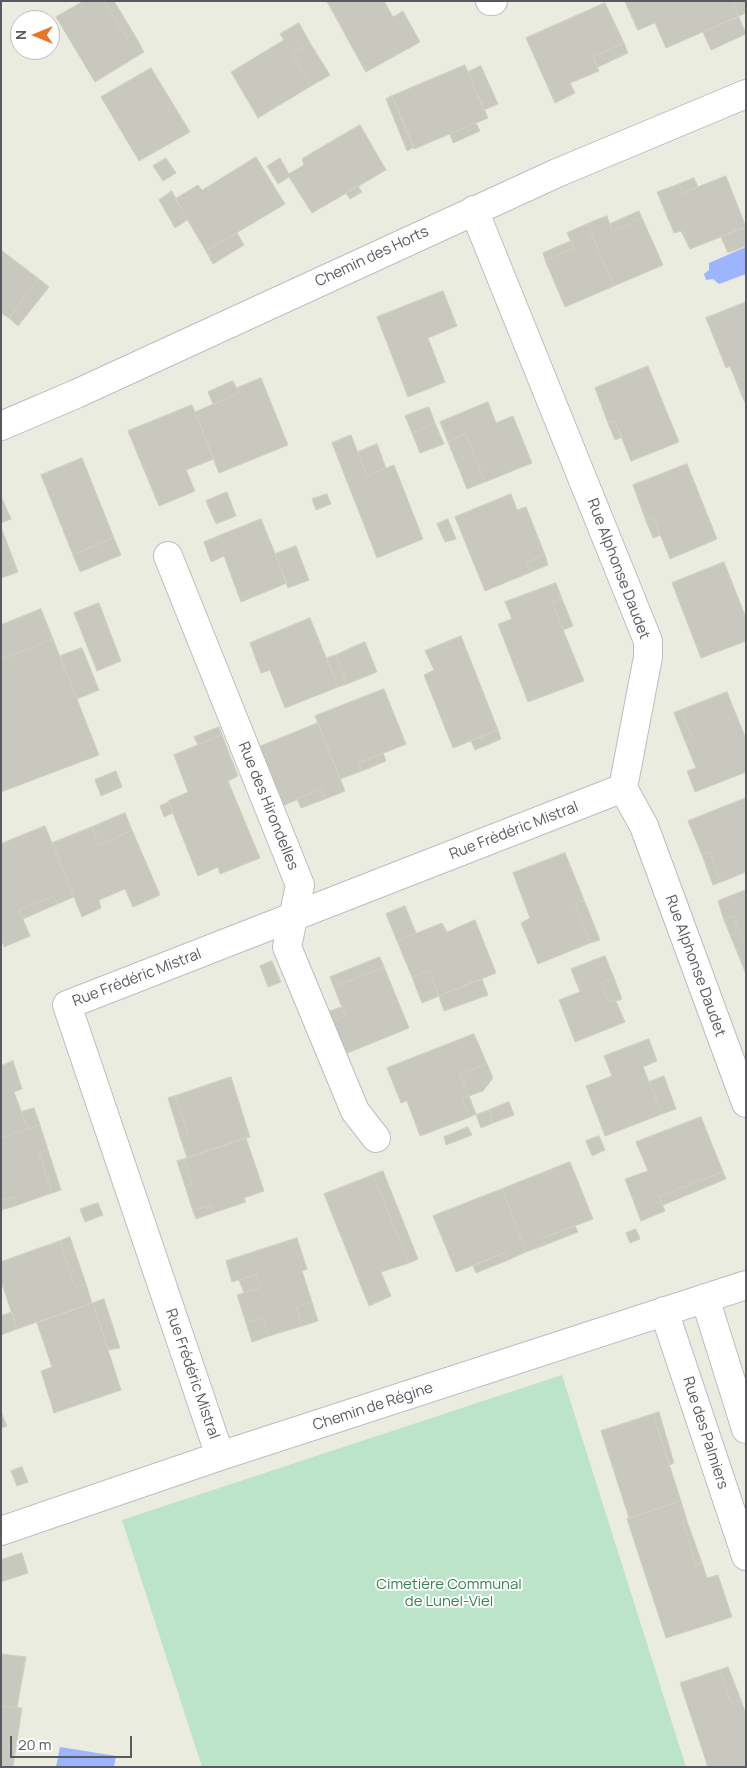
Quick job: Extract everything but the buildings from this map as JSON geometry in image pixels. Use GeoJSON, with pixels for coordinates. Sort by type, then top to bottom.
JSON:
{"type":"FeatureCollection","features":[{"type":"Feature","properties":{"kind":"street","name":"Chemin des Horts"},"geometry":{"type":"LineString","coordinates":[[1,426],[85,390],[557,173],[746,94]]}},
{"type":"Feature","properties":{"kind":"street","name":"Rue Alphonse Daudet"},"geometry":{"type":"LineString","coordinates":[[474,210],[648,641],[648,658],[623,788],[644,826],[746,1103]]}},
{"type":"Feature","properties":{"kind":"street","name":"Rue des Hirondelles"},"geometry":{"type":"LineString","coordinates":[[168,556],[300,884],[287,947],[355,1111],[376,1138]]}},
{"type":"Feature","properties":{"kind":"street","name":"Rue Frédéric Mistral"},"geometry":{"type":"LineString","coordinates":[[220,1456],[67,1005],[623,788]]}},
{"type":"Feature","properties":{"kind":"street","name":"Chemin de Régine"},"geometry":{"type":"LineString","coordinates":[[1,1531],[220,1456],[746,1284]]}},
{"type":"Feature","properties":{"kind":"street"},"geometry":{"type":"LineString","coordinates":[[705,1298],[746,1429]]}},
{"type":"Feature","properties":{"kind":"street","name":"Rue des Palmiers"},"geometry":{"type":"LineString","coordinates":[[664,1311],[746,1556]]}},
{"type":"Feature","properties":{"kind":"green space","name":"Cimetière Communal de Lunel-Viel"},"geometry":{"type":"Polygon","coordinates":[[[562,1375],[686,1767],[202,1767],[122,1520],[562,1375]]]}},
{"type":"Feature","properties":{"kind":"water"},"geometry":{"type":"Polygon","coordinates":[[[746,247],[746,274],[719,284],[713,279],[706,280],[704,274],[709,270],[709,263],[746,247]]]}},
{"type":"Feature","properties":{"kind":"water"},"geometry":{"type":"Polygon","coordinates":[[[60,1747],[116,1756],[114,1767],[56,1767],[60,1747]]]}}]}
